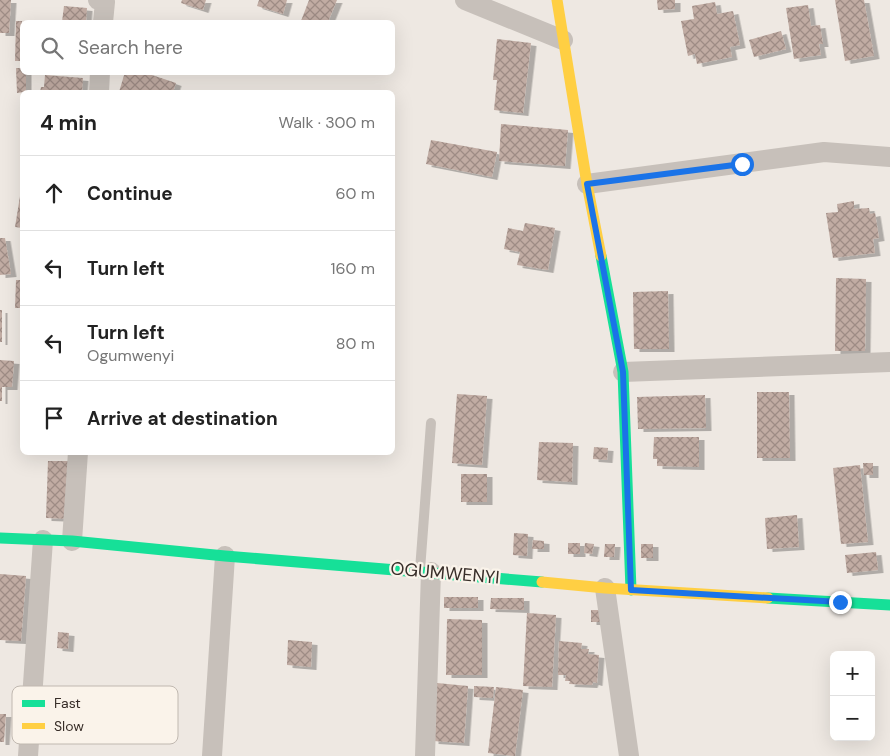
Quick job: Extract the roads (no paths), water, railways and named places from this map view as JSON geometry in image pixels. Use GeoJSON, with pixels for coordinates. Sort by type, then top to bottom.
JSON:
{"type":"FeatureCollection","features":[{"type":"Feature","properties":{"kind":"street"},"geometry":{"type":"LineString","coordinates":[[98,0],[105,2],[104,20]]}},
{"type":"Feature","properties":{"kind":"street"},"geometry":{"type":"LineString","coordinates":[[466,0],[563,40]]}},
{"type":"Feature","properties":{"kind":"street"},"geometry":{"type":"LineString","coordinates":[[557,0],[587,184],[623,372],[631,590]]}},
{"type":"Feature","properties":{"kind":"street"},"geometry":{"type":"LineString","coordinates":[[99,90],[100,75]]}},
{"type":"Feature","properties":{"kind":"street"},"geometry":{"type":"LineString","coordinates":[[587,184],[824,152],[890,157]]}},
{"type":"Feature","properties":{"kind":"street"},"geometry":{"type":"LineString","coordinates":[[623,372],[890,362]]}},
{"type":"Feature","properties":{"kind":"street"},"geometry":{"type":"LineString","coordinates":[[72,541],[78,455]]}},
{"type":"Feature","properties":{"kind":"street","name":"OGUMWENYI"},"geometry":{"type":"LineString","coordinates":[[0,538],[72,541],[225,556],[426,571],[631,590],[890,605]]}},
{"type":"Feature","properties":{"kind":"street"},"geometry":{"type":"LineString","coordinates":[[33,686],[43,540]]}},
{"type":"Feature","properties":{"kind":"street"},"geometry":{"type":"LineString","coordinates":[[212,756],[225,556]]}},
{"type":"Feature","properties":{"kind":"street"},"geometry":{"type":"LineString","coordinates":[[425,756],[426,571]]}},
{"type":"Feature","properties":{"kind":"street"},"geometry":{"type":"LineString","coordinates":[[605,588],[629,756]]}},
{"type":"Feature","properties":{"kind":"lane"},"geometry":{"type":"LineString","coordinates":[[426,571],[430,423]]}}]}
